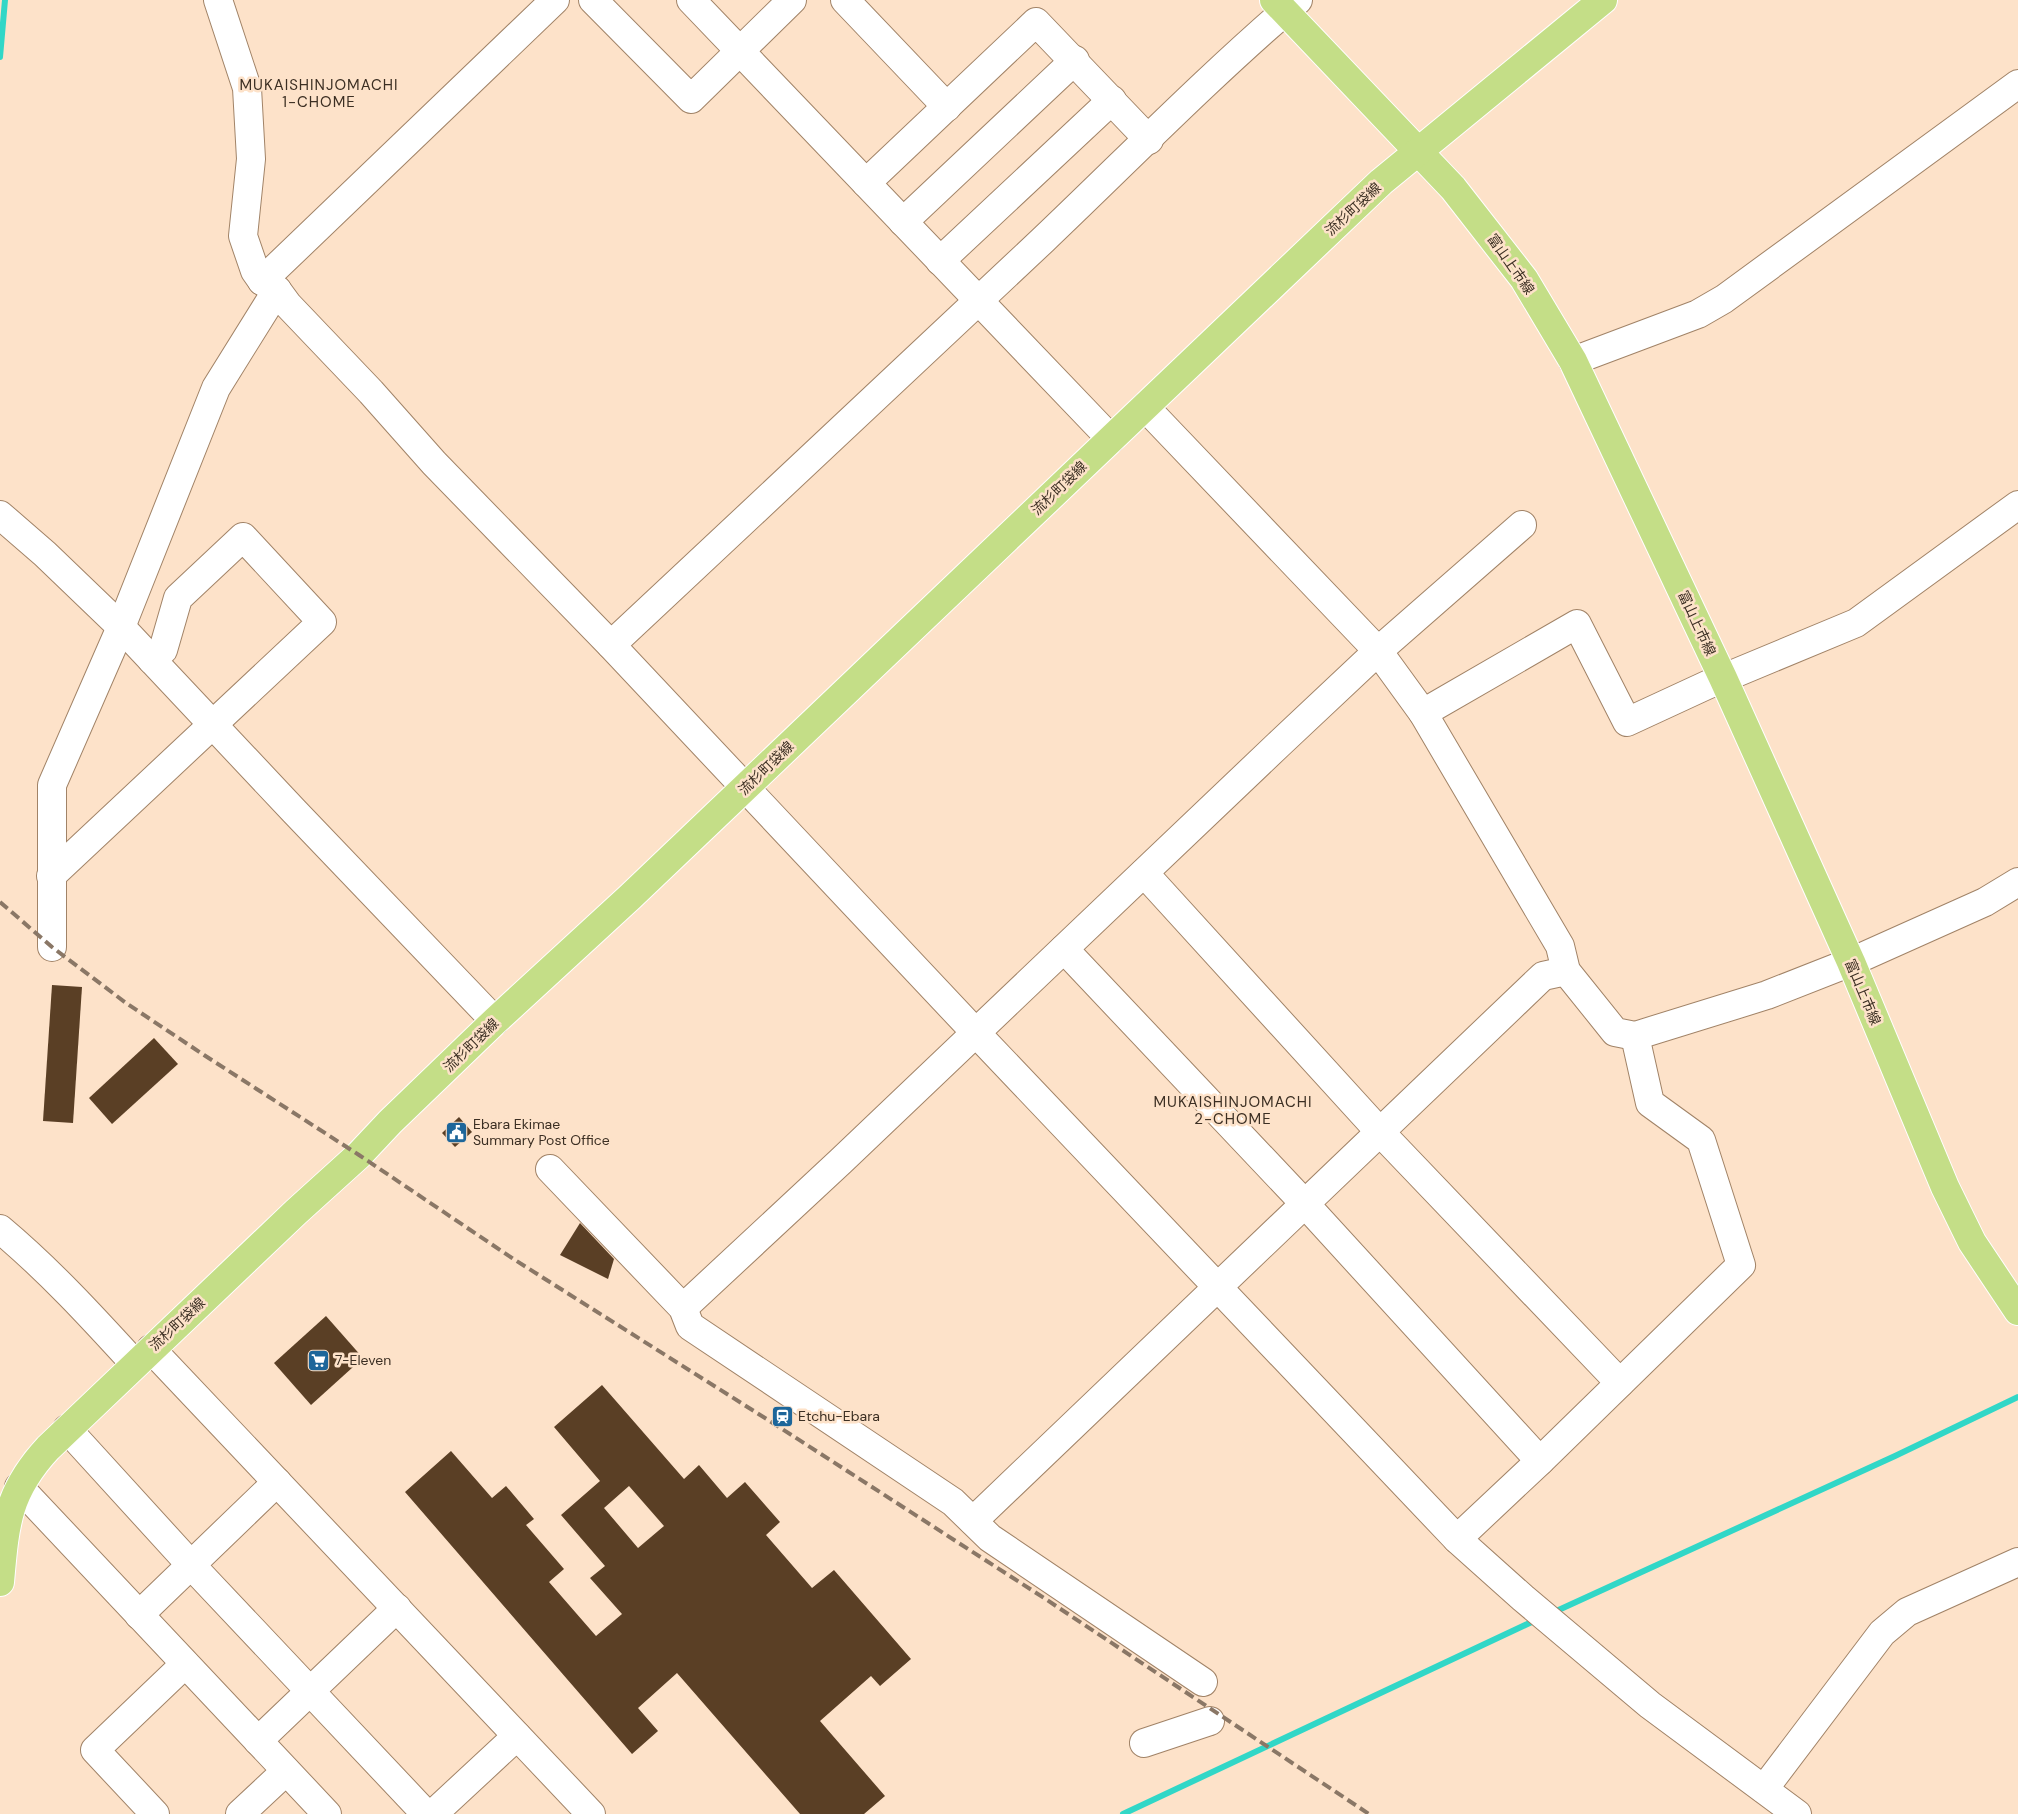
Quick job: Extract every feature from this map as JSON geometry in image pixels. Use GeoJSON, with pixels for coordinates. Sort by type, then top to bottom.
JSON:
{"type":"FeatureCollection","features":[{"type":"Feature","properties":{"kind":"main road","name":"流杉町袋線"},"geometry":{"type":"LineString","coordinates":[[0,1582],[5,1530],[10,1507],[32,1465],[68,1429],[143,1356],[359,1155],[390,1122],[495,1021],[745,788],[1381,182],[1603,0]]}},
{"type":"Feature","properties":{"kind":"main road","name":"富山上市線"},"geometry":{"type":"LineString","coordinates":[[1285,4],[1474,214],[1524,279],[1573,361],[1723,678],[1850,962],[1946,1188],[1972,1242],[2018,1311]]}},
{"type":"Feature","properties":{"kind":"street"},"geometry":{"type":"LineString","coordinates":[[218,0],[247,88],[251,159],[244,236],[255,271],[371,392],[434,463],[611,645],[1456,1539],[1650,1705],[1797,1814]]}},
{"type":"Feature","properties":{"kind":"street"},"geometry":{"type":"LineString","coordinates":[[52,948],[52,785],[121,627],[216,388],[270,285],[555,0]]}},
{"type":"Feature","properties":{"kind":"street"},"geometry":{"type":"LineString","coordinates":[[593,0],[691,99],[792,0]]}},
{"type":"Feature","properties":{"kind":"street"},"geometry":{"type":"LineString","coordinates":[[691,0],[1111,439]]}},
{"type":"Feature","properties":{"kind":"street"},"geometry":{"type":"LineString","coordinates":[[845,0],[947,107]]}},
{"type":"Feature","properties":{"kind":"street"},"geometry":{"type":"LineString","coordinates":[[611,645],[1148,140],[1285,4]]}},
{"type":"Feature","properties":{"kind":"street"},"geometry":{"type":"LineString","coordinates":[[866,184],[1036,22],[1075,60],[1148,140]]}},
{"type":"Feature","properties":{"kind":"street"},"geometry":{"type":"LineString","coordinates":[[903,222],[1075,60]]}},
{"type":"Feature","properties":{"kind":"street"},"geometry":{"type":"LineString","coordinates":[[1573,361],[1698,314],[1724,299],[2018,84]]}},
{"type":"Feature","properties":{"kind":"street"},"geometry":{"type":"LineString","coordinates":[[940,261],[1112,100]]}},
{"type":"Feature","properties":{"kind":"street"},"geometry":{"type":"LineString","coordinates":[[1145,407],[1378,652],[1423,712],[1560,946],[1566,972],[1615,1032],[1635,1036],[1767,996],[1850,962],[1984,902],[2018,882]]}},
{"type":"Feature","properties":{"kind":"street"},"geometry":{"type":"LineString","coordinates":[[1423,712],[1577,624],[1627,722],[1723,678],[1856,623],[2018,505]]}},
{"type":"Feature","properties":{"kind":"street"},"geometry":{"type":"LineString","coordinates":[[0,515],[45,554],[121,627],[495,1021]]}},
{"type":"Feature","properties":{"kind":"street"},"geometry":{"type":"LineString","coordinates":[[683,1308],[1378,652],[1522,525]]}},
{"type":"Feature","properties":{"kind":"street"},"geometry":{"type":"LineString","coordinates":[[52,876],[322,622],[243,537],[178,598],[164,650],[152,660]]}},
{"type":"Feature","properties":{"kind":"street"},"geometry":{"type":"LineString","coordinates":[[1144,873],[1380,1132],[1620,1383]]}},
{"type":"Feature","properties":{"kind":"street"},"geometry":{"type":"LineString","coordinates":[[1064,949],[1306,1205],[1540,1461]]}},
{"type":"Feature","properties":{"kind":"street"},"geometry":{"type":"LineString","coordinates":[[973,1521],[1306,1205],[1543,976],[1566,972]]}},
{"type":"Feature","properties":{"kind":"street"},"geometry":{"type":"LineString","coordinates":[[1456,1539],[1540,1461],[1741,1265],[1701,1140],[1650,1103],[1635,1036]]}},
{"type":"Feature","properties":{"kind":"street"},"geometry":{"type":"LineString","coordinates":[[550,1169],[683,1308],[690,1326],[952,1502],[990,1538],[1203,1682]]}},
{"type":"Feature","properties":{"kind":"street"},"geometry":{"type":"LineString","coordinates":[[0,1229],[29,1254],[90,1314],[143,1356],[277,1482],[592,1814]]}},
{"type":"Feature","properties":{"kind":"street"},"geometry":{"type":"LineString","coordinates":[[68,1429],[191,1565],[426,1814]]}},
{"type":"Feature","properties":{"kind":"street"},"geometry":{"type":"LineString","coordinates":[[139,1615],[277,1482]]}},
{"type":"Feature","properties":{"kind":"street"},"geometry":{"type":"LineString","coordinates":[[19,1487],[327,1814]]}},
{"type":"Feature","properties":{"kind":"street"},"geometry":{"type":"LineString","coordinates":[[1764,1789],[1882,1633],[1907,1612],[2018,1562]]}},
{"type":"Feature","properties":{"kind":"street"},"geometry":{"type":"LineString","coordinates":[[258,1741],[397,1608]]}},
{"type":"Feature","properties":{"kind":"street"},"geometry":{"type":"LineString","coordinates":[[145,1811],[95,1750],[185,1664]]}},
{"type":"Feature","properties":{"kind":"street"},"geometry":{"type":"LineString","coordinates":[[1144,1743],[1210,1721]]}},
{"type":"Feature","properties":{"kind":"street"},"geometry":{"type":"LineString","coordinates":[[433,1814],[517,1736]]}},
{"type":"Feature","properties":{"kind":"street"},"geometry":{"type":"LineString","coordinates":[[240,1814],[286,1771]]}},
{"type":"Feature","properties":{"kind":"building"},"geometry":{"type":"Polygon","coordinates":[[[52,985],[82,987],[73,1123],[43,1121],[52,985]]]}},
{"type":"Feature","properties":{"kind":"building"},"geometry":{"type":"Polygon","coordinates":[[[154,1038],[178,1064],[112,1124],[89,1098],[154,1038]]]}},
{"type":"Feature","properties":{"kind":"building"},"geometry":{"type":"Polygon","coordinates":[[[459,1117],[472,1132],[455,1147],[442,1133],[459,1117]]]}},
{"type":"Feature","properties":{"kind":"building"},"geometry":{"type":"Polygon","coordinates":[[[580,1223],[614,1259],[608,1279],[560,1255],[580,1223]]]}},
{"type":"Feature","properties":{"kind":"building","name":"7-Eleven"},"geometry":{"type":"Polygon","coordinates":[[[326,1316],[363,1358],[311,1405],[274,1363],[326,1316]]]}},
{"type":"Feature","properties":{"kind":"building"},"geometry":{"type":"Polygon","coordinates":[[[602,1385],[684,1479],[699,1465],[727,1498],[745,1482],[780,1522],[766,1535],[812,1588],[834,1570],[911,1659],[880,1686],[871,1676],[820,1721],[885,1796],[864,1814],[800,1814],[677,1673],[638,1708],[658,1731],[632,1754],[405,1492],[451,1451],[492,1498],[506,1486],[534,1519],[526,1525],[564,1569],[549,1582],[596,1636],[622,1614],[590,1578],[605,1566],[561,1515],[600,1481],[554,1427],[602,1385]],[[629,1486],[604,1508],[638,1548],[664,1526],[629,1486]]]}},
{"type":"Feature","properties":{"kind":"waterway"},"geometry":{"type":"LineString","coordinates":[[0,57],[5,0]]}},
{"type":"Feature","properties":{"kind":"waterway"},"geometry":{"type":"LineString","coordinates":[[1552,1613],[1895,1456],[2018,1397]]}},
{"type":"Feature","properties":{"kind":"waterway"},"geometry":{"type":"LineString","coordinates":[[1123,1814],[1538,1619]]}},
{"type":"Feature","properties":{"kind":"railway"},"geometry":{"type":"LineString","coordinates":[[0,902],[52,947],[126,1003],[204,1055],[359,1155],[515,1260],[1044,1598],[1369,1814]]}},
{"type":"Feature","properties":{"kind":"place","name":"Ebara Ekimae Summary Post Office"},"geometry":{"type":"Point","coordinates":[457,1132]}},
{"type":"Feature","properties":{"kind":"place","name":"7-Eleven"},"geometry":{"type":"Point","coordinates":[319,1360]}},
{"type":"Feature","properties":{"kind":"place","name":"Etchu-Ebara"},"geometry":{"type":"Point","coordinates":[782,1416]}},
{"type":"Feature","properties":{"kind":"district","name":"MUKAISHINJOMACHI 1-CHOME"},"geometry":{"type":"Point","coordinates":[319,94]}},
{"type":"Feature","properties":{"kind":"district","name":"MUKAISHINJOMACHI 2-CHOME"},"geometry":{"type":"Point","coordinates":[1233,1110]}}]}
